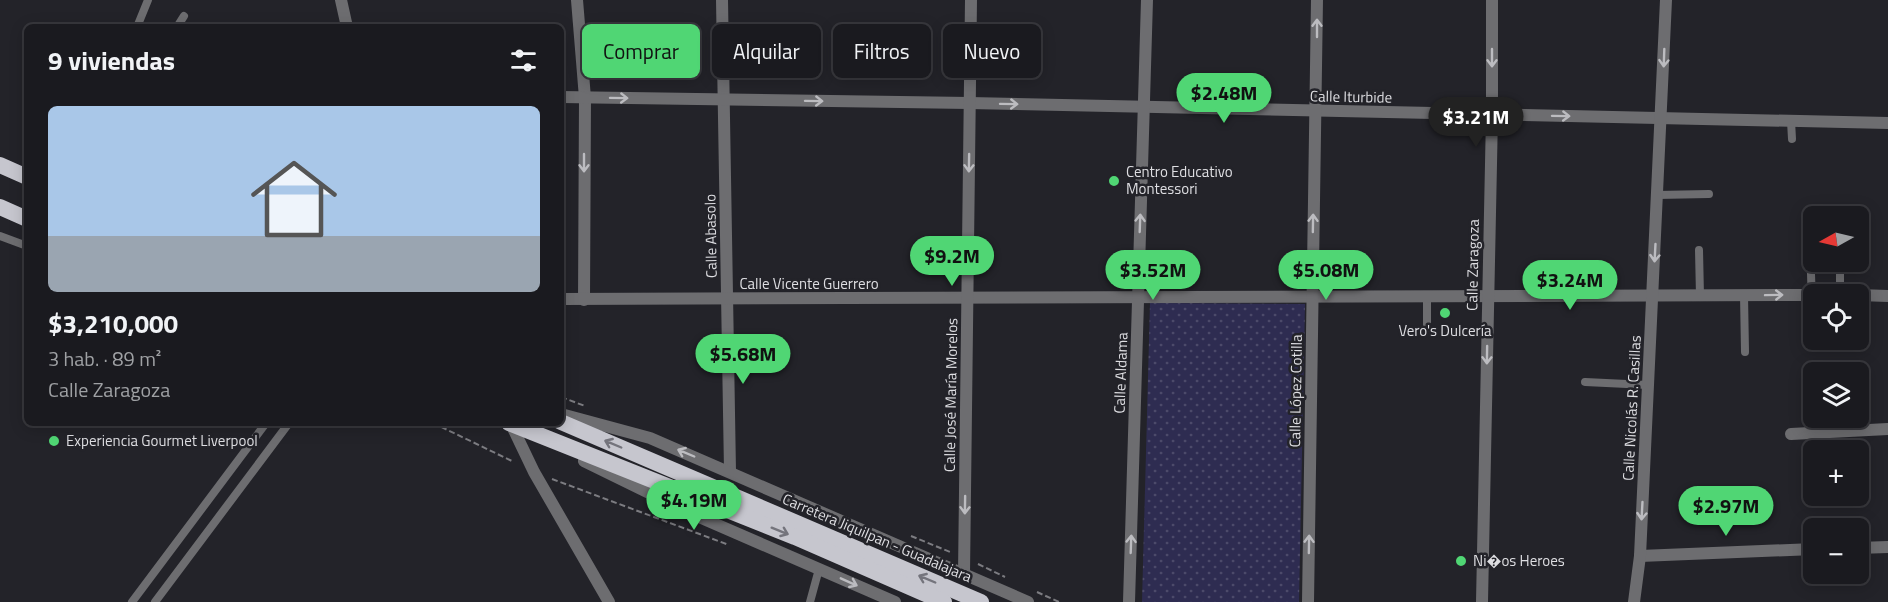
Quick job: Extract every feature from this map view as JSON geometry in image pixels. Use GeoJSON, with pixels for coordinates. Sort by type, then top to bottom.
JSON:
{"type":"FeatureCollection","features":[{"type":"Feature","properties":{"kind":"highway"},"geometry":{"type":"LineString","coordinates":[[0,165],[24,175]]}},
{"type":"Feature","properties":{"kind":"highway"},"geometry":{"type":"LineString","coordinates":[[0,207],[24,218]]}},
{"type":"Feature","properties":{"kind":"highway","name":"Carretera Jiquilpan - Guadalajara"},"geometry":{"type":"LineString","coordinates":[[564,423],[981,602]]}},
{"type":"Feature","properties":{"kind":"highway","name":"Carretera Jiquilpan - Guadalajara"},"geometry":{"type":"LineString","coordinates":[[515,426],[795,537],[944,602]]}},
{"type":"Feature","properties":{"kind":"street"},"geometry":{"type":"LineString","coordinates":[[341,0],[346,24]]}},
{"type":"Feature","properties":{"kind":"street"},"geometry":{"type":"LineString","coordinates":[[577,0],[585,98],[584,300]]}},
{"type":"Feature","properties":{"kind":"street","name":"Calle Abasolo"},"geometry":{"type":"LineString","coordinates":[[722,0],[730,471]]}},
{"type":"Feature","properties":{"kind":"street","name":"Calle José María Morelos"},"geometry":{"type":"LineString","coordinates":[[964,574],[971,0]]}},
{"type":"Feature","properties":{"kind":"street","name":"Calle Aldama"},"geometry":{"type":"LineString","coordinates":[[1129,602],[1147,0]]}},
{"type":"Feature","properties":{"kind":"street","name":"Calle López Cotilla"},"geometry":{"type":"LineString","coordinates":[[1308,602],[1317,0]]}},
{"type":"Feature","properties":{"kind":"street","name":"Calle Zaragoza"},"geometry":{"type":"LineString","coordinates":[[1482,602],[1492,114],[1492,0]]}},
{"type":"Feature","properties":{"kind":"street","name":"Calle Nicolás R. Casillas"},"geometry":{"type":"LineString","coordinates":[[1634,602],[1640,556],[1666,0]]}},
{"type":"Feature","properties":{"kind":"street","name":"Calle Iturbide"},"geometry":{"type":"LineString","coordinates":[[564,97],[969,103],[1888,123]]}},
{"type":"Feature","properties":{"kind":"street","name":"Calle Vicente Guerrero"},"geometry":{"type":"LineString","coordinates":[[564,299],[1803,295]]}},
{"type":"Feature","properties":{"kind":"street"},"geometry":{"type":"LineString","coordinates":[[1869,295],[1888,296]]}},
{"type":"Feature","properties":{"kind":"street"},"geometry":{"type":"LineString","coordinates":[[564,415],[650,438],[1028,602]]}},
{"type":"Feature","properties":{"kind":"street"},"geometry":{"type":"LineString","coordinates":[[511,426],[534,472],[609,602]]}},
{"type":"Feature","properties":{"kind":"street"},"geometry":{"type":"LineString","coordinates":[[514,426],[690,513],[895,602]]}},
{"type":"Feature","properties":{"kind":"street"},"geometry":{"type":"LineString","coordinates":[[1791,434],[1888,429]]}},
{"type":"Feature","properties":{"kind":"street"},"geometry":{"type":"LineString","coordinates":[[1869,548],[1888,547]]}},
{"type":"Feature","properties":{"kind":"street"},"geometry":{"type":"LineString","coordinates":[[1640,556],[1803,549]]}},
{"type":"Feature","properties":{"kind":"lane"},"geometry":{"type":"LineString","coordinates":[[138,24],[148,0]]}},
{"type":"Feature","properties":{"kind":"lane"},"geometry":{"type":"LineString","coordinates":[[179,24],[184,16]]}},
{"type":"Feature","properties":{"kind":"lane"},"geometry":{"type":"LineString","coordinates":[[1791,121],[1792,139]]}},
{"type":"Feature","properties":{"kind":"lane"},"geometry":{"type":"LineString","coordinates":[[1657,195],[1709,194]]}},
{"type":"Feature","properties":{"kind":"lane"},"geometry":{"type":"LineString","coordinates":[[0,236],[24,245]]}},
{"type":"Feature","properties":{"kind":"lane"},"geometry":{"type":"LineString","coordinates":[[1699,250],[1700,296]]}},
{"type":"Feature","properties":{"kind":"lane"},"geometry":{"type":"LineString","coordinates":[[1744,295],[1745,352]]}},
{"type":"Feature","properties":{"kind":"lane"},"geometry":{"type":"LineString","coordinates":[[1427,297],[1427,328]]}},
{"type":"Feature","properties":{"kind":"lane"},"geometry":{"type":"LineString","coordinates":[[1586,382],[1648,385]]}},
{"type":"Feature","properties":{"kind":"lane"},"geometry":{"type":"LineString","coordinates":[[132,602],[264,426]]}},
{"type":"Feature","properties":{"kind":"lane"},"geometry":{"type":"LineString","coordinates":[[154,602],[287,426]]}},
{"type":"Feature","properties":{"kind":"lane"},"geometry":{"type":"LineString","coordinates":[[809,599],[819,568]]}},
{"type":"Feature","properties":{"kind":"path"},"geometry":{"type":"LineString","coordinates":[[439,426],[534,472],[729,545]]}},
{"type":"Feature","properties":{"kind":"shaded area"},"geometry":{"type":"Polygon","coordinates":[[[1150,303],[1305,304],[1299,602],[1142,602],[1150,303]]]}},
{"type":"Feature","properties":{"kind":"place","name":"Centro Educativo Montessori"},"geometry":{"type":"Point","coordinates":[1114,181]}},
{"type":"Feature","properties":{"kind":"place","name":"Vero's Dulcería"},"geometry":{"type":"Point","coordinates":[1445,313]}},
{"type":"Feature","properties":{"kind":"place","name":"Experiencia Gourmet Liverpool"},"geometry":{"type":"Point","coordinates":[54,441]}},
{"type":"Feature","properties":{"kind":"place","name":"Ni�os Heroes"},"geometry":{"type":"Point","coordinates":[1461,561]}}]}
